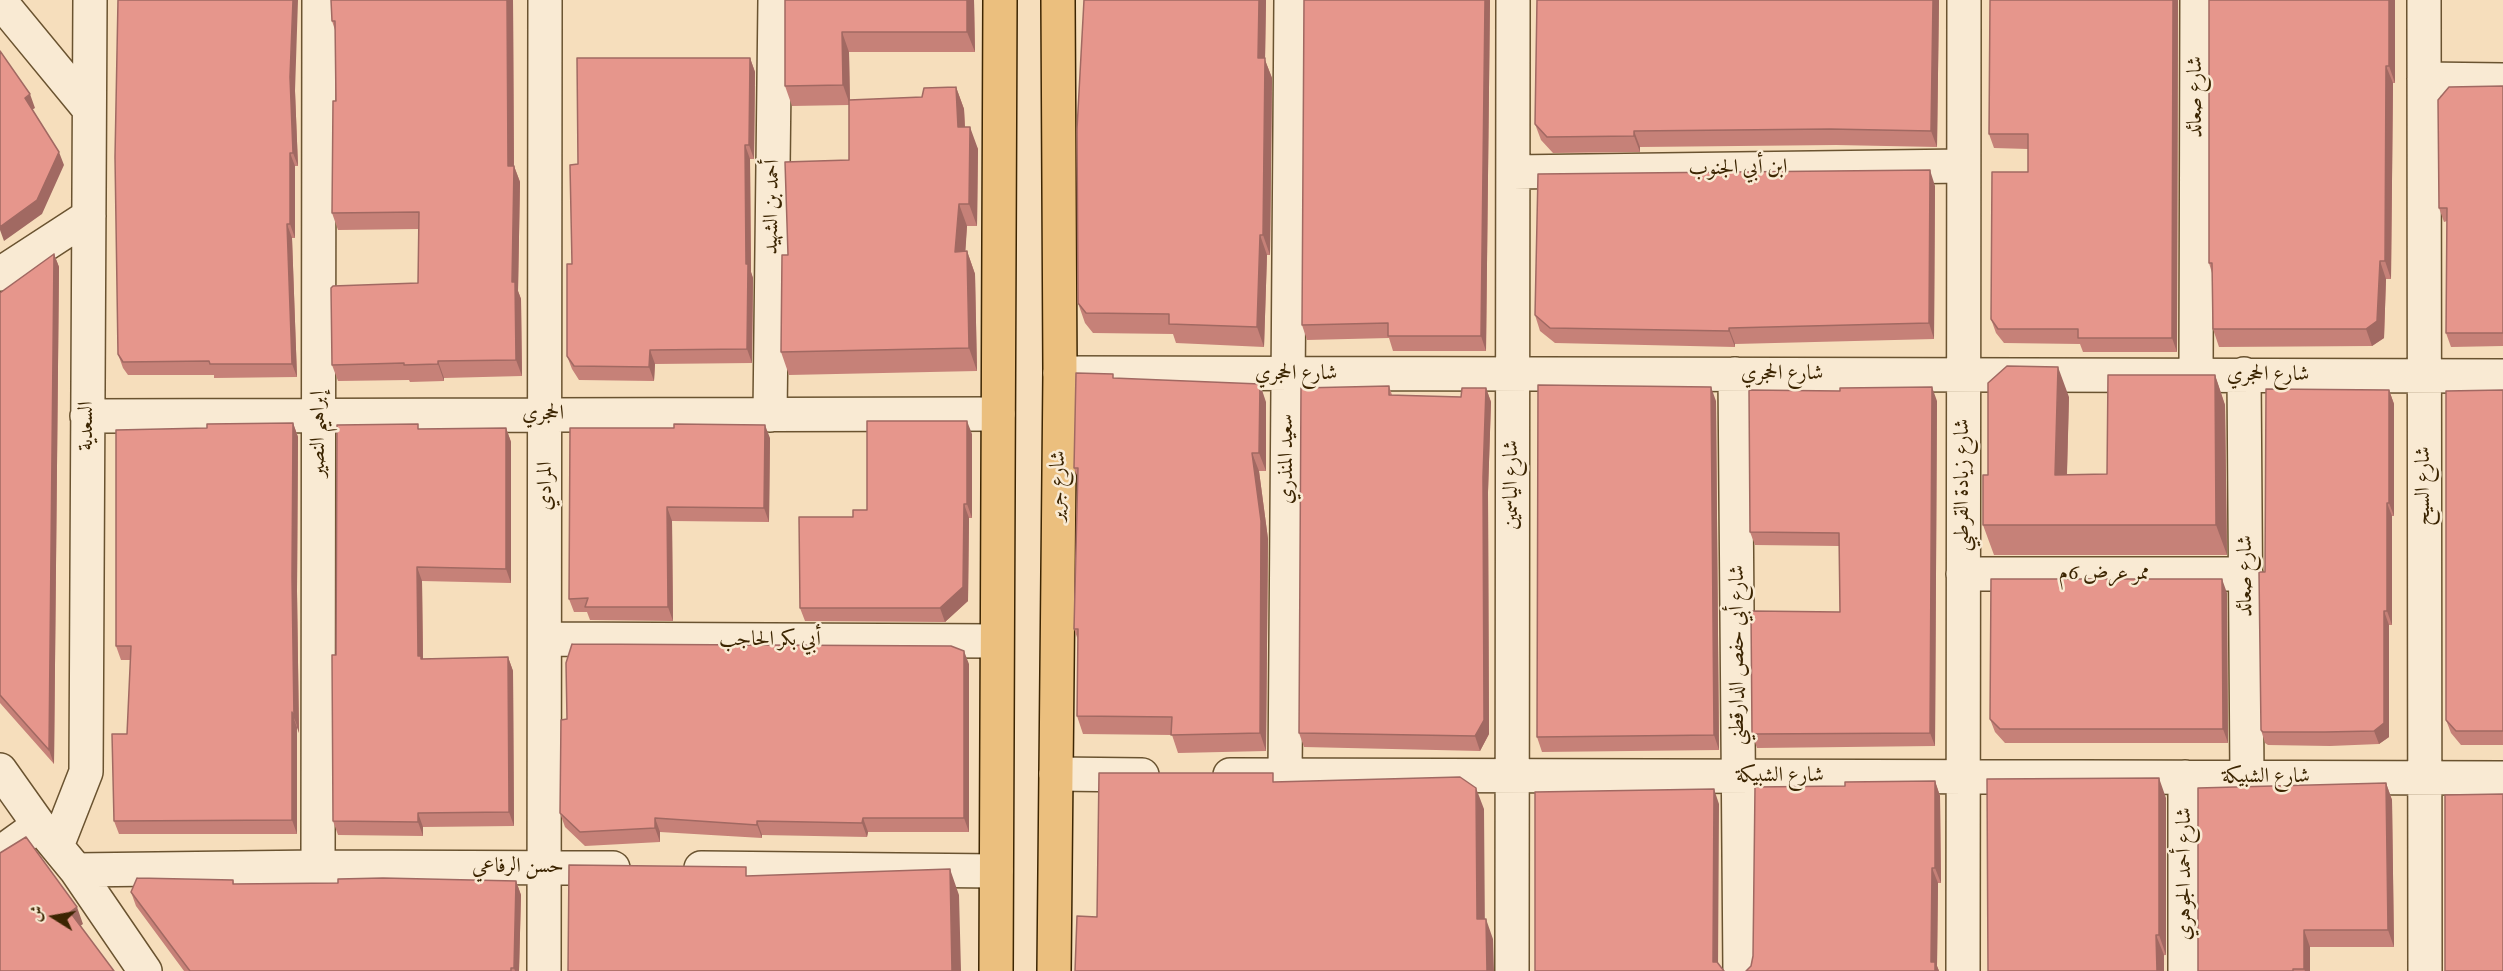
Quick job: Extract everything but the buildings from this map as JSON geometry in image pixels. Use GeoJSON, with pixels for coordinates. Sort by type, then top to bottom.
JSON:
{"type":"FeatureCollection","features":[{"type":"Feature","properties":{"kind":"main road"},"geometry":{"type":"LineString","coordinates":[[996,971],[1000,0]]}},
{"type":"Feature","properties":{"kind":"main road","name":"شارع جرير"},"geometry":{"type":"LineString","coordinates":[[1054,971],[1060,374],[1058,0]]}},
{"type":"Feature","properties":{"kind":"street","name":"السعدية"},"geometry":{"type":"LineString","coordinates":[[58,847],[86,772],[90,0]]}},
{"type":"Feature","properties":{"kind":"street","name":"إبراهيم النصير"},"geometry":{"type":"LineString","coordinates":[[318,867],[320,0]]}},
{"type":"Feature","properties":{"kind":"street","name":"المرادي"},"geometry":{"type":"LineString","coordinates":[[544,971],[545,0]]}},
{"type":"Feature","properties":{"kind":"street","name":"أحمد بن الشهيد"},"geometry":{"type":"LineString","coordinates":[[770,415],[775,0]]}},
{"type":"Feature","properties":{"kind":"street","name":"سعيد المنذري"},"geometry":{"type":"LineString","coordinates":[[1285,775],[1291,0]]}},
{"type":"Feature","properties":{"kind":"street","name":"شارع الياسمين"},"geometry":{"type":"LineString","coordinates":[[1512,971],[1513,0]]}},
{"type":"Feature","properties":{"kind":"street","name":"شارع زيادة القرطبي"},"geometry":{"type":"LineString","coordinates":[[1963,971],[1964,0]]}},
{"type":"Feature","properties":{"kind":"street","name":"شارع صعائد"},"geometry":{"type":"LineString","coordinates":[[2196,0],[2196,375]]}},
{"type":"Feature","properties":{"kind":"street","name":"شارع السيح"},"geometry":{"type":"LineString","coordinates":[[2424,0],[2425,971]]}},
{"type":"Feature","properties":{"kind":"street"},"geometry":{"type":"LineString","coordinates":[[0,1],[89,109]]}},
{"type":"Feature","properties":{"kind":"street"},"geometry":{"type":"LineString","coordinates":[[2424,79],[2503,80]]}},
{"type":"Feature","properties":{"kind":"street","name":"ابن أبي الجنوب"},"geometry":{"type":"LineString","coordinates":[[1513,171],[1963,166]]}},
{"type":"Feature","properties":{"kind":"street"},"geometry":{"type":"LineString","coordinates":[[0,274],[89,216]]}},
{"type":"Feature","properties":{"kind":"street","name":"شارع الحجري"},"geometry":{"type":"LineString","coordinates":[[1060,374],[2503,376]]}},
{"type":"Feature","properties":{"kind":"street","name":"شارع أبي حفص الدارقطني"},"geometry":{"type":"LineString","coordinates":[[1735,374],[1740,971]]}},
{"type":"Feature","properties":{"kind":"street","name":"شارع صعائد"},"geometry":{"type":"LineString","coordinates":[[2244,374],[2247,777]]}},
{"type":"Feature","properties":{"kind":"street","name":"الحجري"},"geometry":{"type":"LineString","coordinates":[[87,416],[998,414]]}},
{"type":"Feature","properties":{"kind":"street","name":"ممر عرض 6م"},"geometry":{"type":"LineString","coordinates":[[1963,574],[2246,574]]}},
{"type":"Feature","properties":{"kind":"street","name":"أبي بكر الحاجب"},"geometry":{"type":"LineString","coordinates":[[545,639],[996,641]]}},
{"type":"Feature","properties":{"kind":"street"},"geometry":{"type":"LineString","coordinates":[[0,770],[146,971]]}},
{"type":"Feature","properties":{"kind":"street"},"geometry":{"type":"LineString","coordinates":[[1056,774],[1171,775]]}},
{"type":"Feature","properties":{"kind":"street","name":"شارع الشبيكة"},"geometry":{"type":"LineString","coordinates":[[1205,775],[2503,778]]}},
{"type":"Feature","properties":{"kind":"street","name":"شارع أحمد الجوهري"},"geometry":{"type":"LineString","coordinates":[[2185,777],[2185,971]]}},
{"type":"Feature","properties":{"kind":"street"},"geometry":{"type":"LineString","coordinates":[[0,853],[58,847]]}},
{"type":"Feature","properties":{"kind":"street","name":"حسن الرفاعي"},"geometry":{"type":"LineString","coordinates":[[58,847],[318,867],[638,868]]}},
{"type":"Feature","properties":{"kind":"street"},"geometry":{"type":"LineString","coordinates":[[674,868],[996,872]]}}]}
